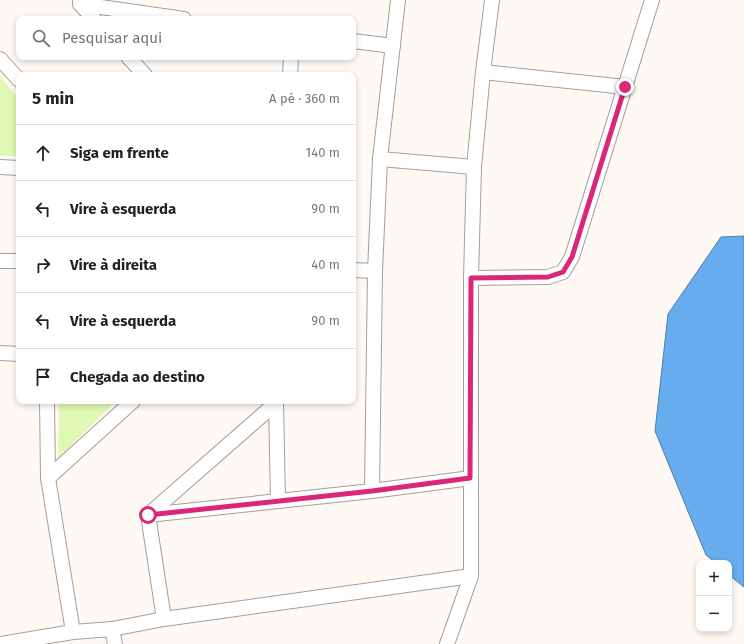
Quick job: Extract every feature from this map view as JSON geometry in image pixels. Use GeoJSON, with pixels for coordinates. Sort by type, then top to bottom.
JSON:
{"type":"FeatureCollection","features":[{"type":"Feature","properties":{"kind":"street"},"geometry":{"type":"LineString","coordinates":[[372,491],[376,271],[380,159],[398,0]]}},
{"type":"Feature","properties":{"kind":"street"},"geometry":{"type":"LineString","coordinates":[[447,644],[471,576],[471,278],[474,167],[483,72],[492,0]]}},
{"type":"Feature","properties":{"kind":"street"},"geometry":{"type":"LineString","coordinates":[[471,278],[548,277],[563,272],[572,257],[652,0]]}},
{"type":"Feature","properties":{"kind":"street"},"geometry":{"type":"LineString","coordinates":[[80,2],[92,16]]}},
{"type":"Feature","properties":{"kind":"street"},"geometry":{"type":"LineString","coordinates":[[80,2],[166,16]]}},
{"type":"Feature","properties":{"kind":"street"},"geometry":{"type":"LineString","coordinates":[[356,41],[393,46]]}},
{"type":"Feature","properties":{"kind":"street"},"geometry":{"type":"LineString","coordinates":[[0,59],[16,77]]}},
{"type":"Feature","properties":{"kind":"street"},"geometry":{"type":"LineString","coordinates":[[131,60],[141,72]]}},
{"type":"Feature","properties":{"kind":"street"},"geometry":{"type":"LineString","coordinates":[[290,72],[291,60]]}},
{"type":"Feature","properties":{"kind":"street"},"geometry":{"type":"LineString","coordinates":[[483,72],[625,87]]}},
{"type":"Feature","properties":{"kind":"street"},"geometry":{"type":"LineString","coordinates":[[380,159],[474,167]]}},
{"type":"Feature","properties":{"kind":"street"},"geometry":{"type":"LineString","coordinates":[[0,168],[16,168]]}},
{"type":"Feature","properties":{"kind":"street"},"geometry":{"type":"LineString","coordinates":[[0,261],[16,261]]}},
{"type":"Feature","properties":{"kind":"street"},"geometry":{"type":"LineString","coordinates":[[356,270],[376,271]]}},
{"type":"Feature","properties":{"kind":"street"},"geometry":{"type":"LineString","coordinates":[[0,353],[16,354]]}},
{"type":"Feature","properties":{"kind":"street"},"geometry":{"type":"LineString","coordinates":[[47,404],[48,478],[73,632]]}},
{"type":"Feature","properties":{"kind":"street"},"geometry":{"type":"LineString","coordinates":[[48,478],[130,404]]}},
{"type":"Feature","properties":{"kind":"street"},"geometry":{"type":"LineString","coordinates":[[148,515],[274,404]]}},
{"type":"Feature","properties":{"kind":"street"},"geometry":{"type":"LineString","coordinates":[[276,404],[278,500]]}},
{"type":"Feature","properties":{"kind":"street"},"geometry":{"type":"LineString","coordinates":[[148,515],[372,491],[470,478]]}},
{"type":"Feature","properties":{"kind":"street"},"geometry":{"type":"LineString","coordinates":[[148,515],[164,619]]}},
{"type":"Feature","properties":{"kind":"street"},"geometry":{"type":"LineString","coordinates":[[0,644],[73,632],[112,628],[164,619],[471,576]]}},
{"type":"Feature","properties":{"kind":"street"},"geometry":{"type":"LineString","coordinates":[[112,628],[115,644]]}},
{"type":"Feature","properties":{"kind":"green space"},"geometry":{"type":"Polygon","coordinates":[[[0,76],[16,95],[16,156],[0,156],[0,76]]]}},
{"type":"Feature","properties":{"kind":"green space"},"geometry":{"type":"Polygon","coordinates":[[[59,404],[113,404],[58,458],[59,404]]]}},
{"type":"Feature","properties":{"kind":"water"},"geometry":{"type":"Polygon","coordinates":[[[744,236],[744,587],[732,577],[732,560],[712,560],[706,555],[655,431],[668,314],[721,237],[744,236]]]}},
{"type":"Feature","properties":{"kind":"route"},"geometry":{"type":"LineString","coordinates":[[148,515],[372,491],[470,478],[471,278],[548,277],[563,272],[572,257],[625,87]]}}]}
